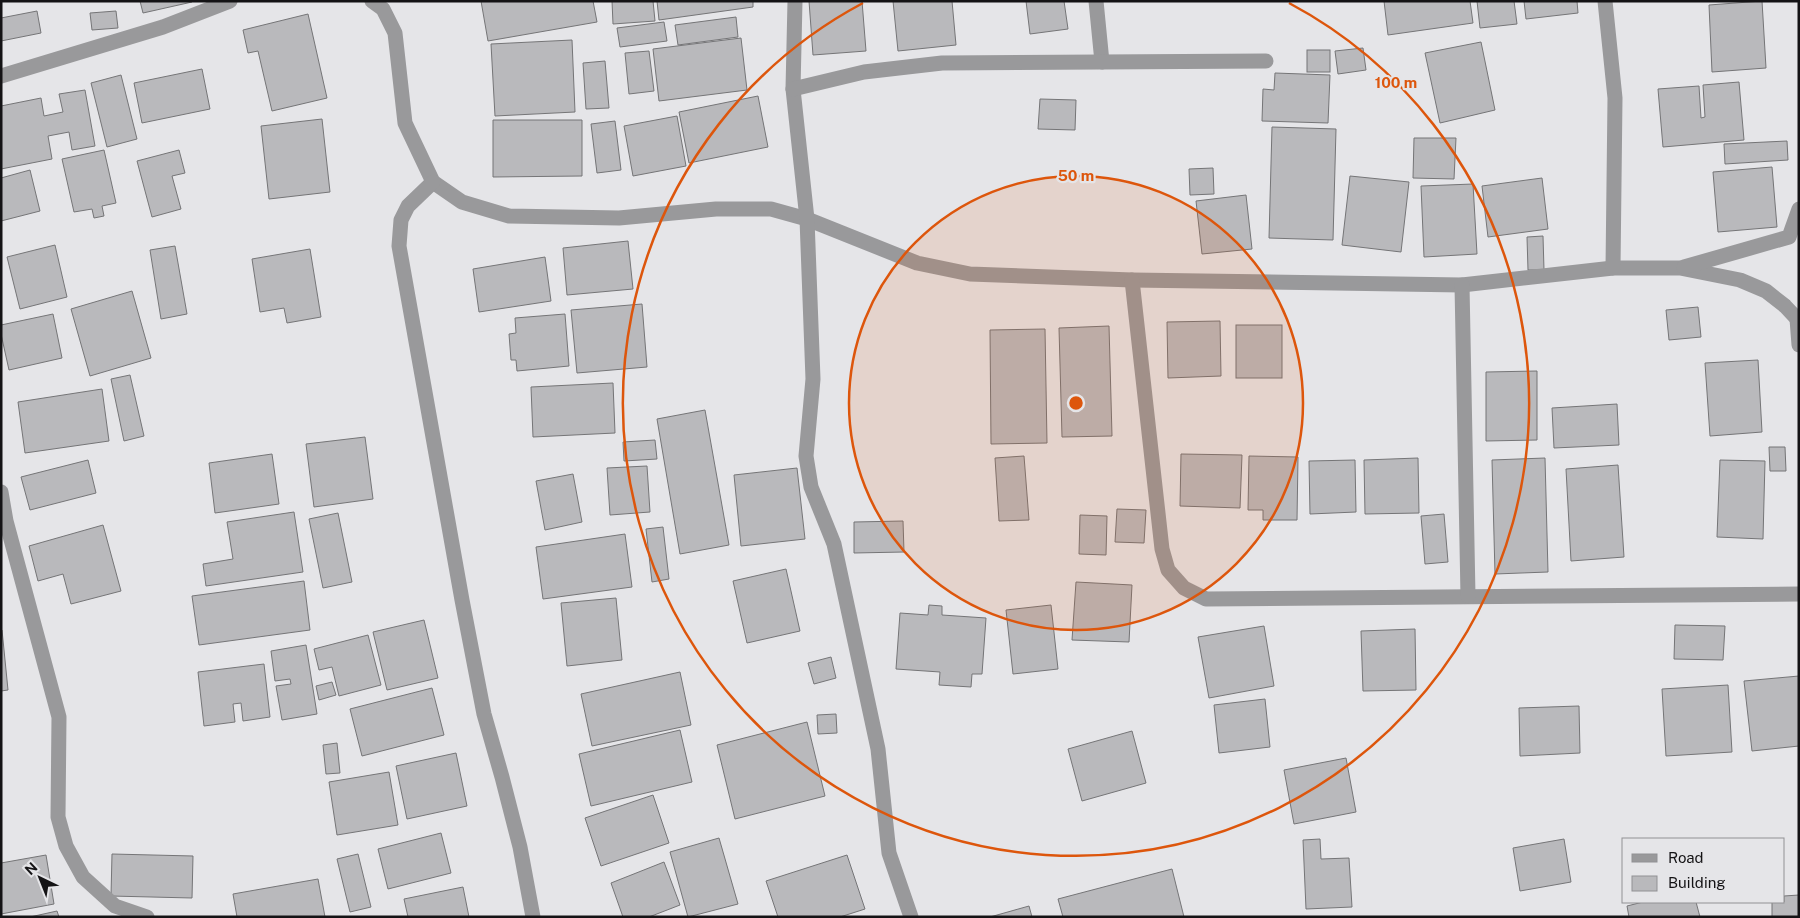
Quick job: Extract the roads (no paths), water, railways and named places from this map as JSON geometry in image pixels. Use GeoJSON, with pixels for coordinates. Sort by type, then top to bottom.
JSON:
{"type":"FeatureCollection","features":[{"type":"Feature","properties":{"kind":"street"},"geometry":{"type":"LineString","coordinates":[[1,76],[164,27],[230,1]]}},
{"type":"Feature","properties":{"kind":"street"},"geometry":{"type":"LineString","coordinates":[[372,1],[383,9],[395,33],[405,124],[432,182],[462,202],[509,216],[618,218],[716,209],[771,210],[807,219],[917,263],[970,274],[1132,280],[1462,285],[1613,268],[1680,268],[1740,280],[1766,291],[1785,306],[1798,320],[1799,345]]}},
{"type":"Feature","properties":{"kind":"street"},"geometry":{"type":"LineString","coordinates":[[796,1],[793,89],[807,219],[813,379],[806,456],[811,487],[834,544],[878,749],[889,853],[910,917]]}},
{"type":"Feature","properties":{"kind":"street"},"geometry":{"type":"LineString","coordinates":[[1096,1],[1102,62]]}},
{"type":"Feature","properties":{"kind":"street"},"geometry":{"type":"LineString","coordinates":[[1605,1],[1615,98],[1613,268]]}},
{"type":"Feature","properties":{"kind":"street"},"geometry":{"type":"LineString","coordinates":[[793,89],[864,72],[942,62],[1266,61]]}},
{"type":"Feature","properties":{"kind":"street"},"geometry":{"type":"LineString","coordinates":[[432,182],[408,206],[400,220],[399,246],[484,714],[520,848],[533,917]]}},
{"type":"Feature","properties":{"kind":"street"},"geometry":{"type":"LineString","coordinates":[[1680,268],[1789,237],[1799,209]]}},
{"type":"Feature","properties":{"kind":"street"},"geometry":{"type":"LineString","coordinates":[[1132,280],[1162,549],[1168,570],[1184,588],[1206,599],[1799,594]]}},
{"type":"Feature","properties":{"kind":"street"},"geometry":{"type":"LineString","coordinates":[[1462,285],[1468,596]]}},
{"type":"Feature","properties":{"kind":"street"},"geometry":{"type":"LineString","coordinates":[[1,492],[6,521],[58,716],[58,817],[66,846],[83,877],[115,906],[147,917]]}}]}
